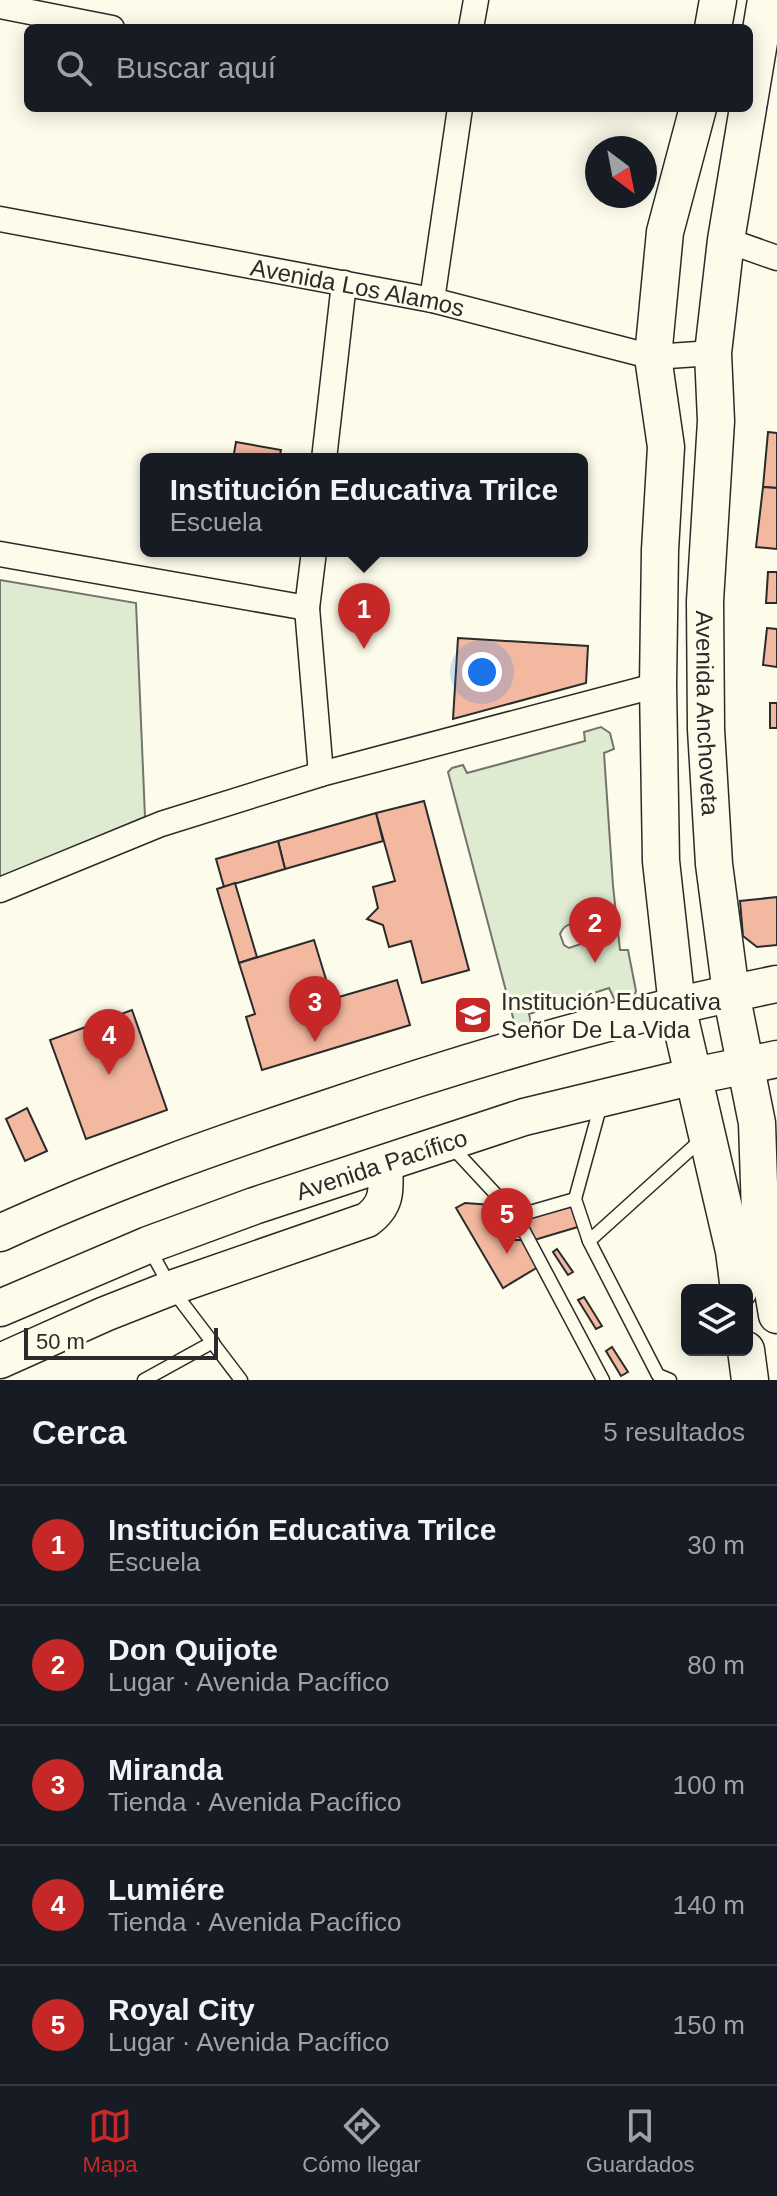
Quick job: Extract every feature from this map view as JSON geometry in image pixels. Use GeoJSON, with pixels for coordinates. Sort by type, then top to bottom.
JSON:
{"type":"FeatureCollection","features":[{"type":"Feature","properties":{"kind":"main road"},"geometry":{"type":"LineString","coordinates":[[714,24],[718,0]]}},
{"type":"Feature","properties":{"kind":"main road"},"geometry":{"type":"LineString","coordinates":[[753,78],[766,0]]}},
{"type":"Feature","properties":{"kind":"main road","name":"Avenida Anchoveta"},"geometry":{"type":"LineString","coordinates":[[697,112],[665,232],[653,357],[666,447],[660,550],[658,685],[661,861],[677,1006],[734,1251],[738,1284]]}},
{"type":"Feature","properties":{"kind":"main road","name":"Avenida Anchoveta"},"geometry":{"type":"LineString","coordinates":[[747,112],[726,240],[713,353],[716,421],[705,601],[706,729],[714,864],[731,993],[762,1062],[757,1123],[760,1213],[777,1315]]}},
{"type":"Feature","properties":{"kind":"main road"},"geometry":{"type":"LineString","coordinates":[[0,1233],[198,1151],[333,1106],[544,1039],[777,984]]}},
{"type":"Feature","properties":{"kind":"main road","name":"Avenida Pacífico"},"geometry":{"type":"LineString","coordinates":[[0,1308],[148,1245],[254,1206],[524,1117],[762,1062]]}},
{"type":"Feature","properties":{"kind":"main road"},"geometry":{"type":"LineString","coordinates":[[747,1356],[750,1380]]}},
{"type":"Feature","properties":{"kind":"street"},"geometry":{"type":"LineString","coordinates":[[472,24],[476,0]]}},
{"type":"Feature","properties":{"kind":"street"},"geometry":{"type":"LineString","coordinates":[[0,6],[54,8],[100,24]]}},
{"type":"Feature","properties":{"kind":"street"},"geometry":{"type":"LineString","coordinates":[[432,300],[459,112]]}},
{"type":"Feature","properties":{"kind":"street","name":"Avenida Los Alamos"},"geometry":{"type":"LineString","coordinates":[[0,219],[432,300],[653,357],[713,353]]}},
{"type":"Feature","properties":{"kind":"street"},"geometry":{"type":"LineString","coordinates":[[726,240],[777,258]]}},
{"type":"Feature","properties":{"kind":"street"},"geometry":{"type":"LineString","coordinates":[[325,453],[344,283]]}},
{"type":"Feature","properties":{"kind":"street"},"geometry":{"type":"LineString","coordinates":[[0,554],[307,608]]}},
{"type":"Feature","properties":{"kind":"street"},"geometry":{"type":"LineString","coordinates":[[313,557],[307,608],[321,774]]}},
{"type":"Feature","properties":{"kind":"street"},"geometry":{"type":"LineString","coordinates":[[0,890],[161,824],[321,774],[658,685]]}},
{"type":"Feature","properties":{"kind":"street"},"geometry":{"type":"LineString","coordinates":[[0,1361],[171,1288],[367,1220],[380,1209],[385,1198],[385,1163]]}},
{"type":"Feature","properties":{"kind":"lane"},"geometry":{"type":"LineString","coordinates":[[602,1098],[575,1199],[589,1241],[659,1378]]}},
{"type":"Feature","properties":{"kind":"lane"},"geometry":{"type":"LineString","coordinates":[[589,1241],[707,1134]]}},
{"type":"Feature","properties":{"kind":"lane"},"geometry":{"type":"LineString","coordinates":[[448,1142],[516,1216],[603,1380]]}},
{"type":"Feature","properties":{"kind":"lane"},"geometry":{"type":"LineString","coordinates":[[516,1216],[575,1199]]}},
{"type":"Feature","properties":{"kind":"lane"},"geometry":{"type":"LineString","coordinates":[[148,1245],[171,1288],[241,1380]]}},
{"type":"Feature","properties":{"kind":"lane"},"geometry":{"type":"LineString","coordinates":[[144,1380],[213,1342]]}},
{"type":"Feature","properties":{"kind":"green space"},"geometry":{"type":"Polygon","coordinates":[[[0,580],[136,603],[145,817],[0,878],[0,580]]]}},
{"type":"Feature","properties":{"kind":"green space"},"geometry":{"type":"Polygon","coordinates":[[[601,727],[610,733],[614,749],[604,753],[613,886],[620,950],[628,950],[636,991],[634,997],[617,1005],[609,988],[529,1014],[532,1028],[522,1029],[515,1025],[448,772],[463,765],[467,773],[585,741],[584,732],[601,727]],[[575,923],[564,928],[560,934],[564,945],[569,948],[581,944],[584,939],[581,927],[575,923]]]}},
{"type":"Feature","properties":{"kind":"building"},"geometry":{"type":"Polygon","coordinates":[[[768,432],[777,433],[777,488],[763,487],[768,432]]]}},
{"type":"Feature","properties":{"kind":"building"},"geometry":{"type":"Polygon","coordinates":[[[236,442],[281,450],[280,453],[234,453],[236,442]]]}},
{"type":"Feature","properties":{"kind":"building"},"geometry":{"type":"Polygon","coordinates":[[[763,487],[777,488],[777,549],[756,547],[763,487]]]}},
{"type":"Feature","properties":{"kind":"building"},"geometry":{"type":"Polygon","coordinates":[[[768,572],[777,572],[777,603],[766,603],[768,572]]]}},
{"type":"Feature","properties":{"kind":"building"},"geometry":{"type":"Polygon","coordinates":[[[767,628],[777,629],[777,667],[763,665],[767,628]]]}},
{"type":"Feature","properties":{"kind":"building"},"geometry":{"type":"Polygon","coordinates":[[[458,638],[588,646],[586,683],[453,719],[458,638]]]}},
{"type":"Feature","properties":{"kind":"building"},"geometry":{"type":"Polygon","coordinates":[[[770,703],[777,703],[777,728],[770,728],[770,703]]]}},
{"type":"Feature","properties":{"kind":"building"},"geometry":{"type":"Polygon","coordinates":[[[424,801],[469,970],[422,983],[411,941],[389,947],[383,925],[367,919],[378,908],[373,887],[395,881],[376,813],[424,801]]]}},
{"type":"Feature","properties":{"kind":"building"},"geometry":{"type":"Polygon","coordinates":[[[376,813],[383,841],[285,869],[278,841],[376,813]]]}},
{"type":"Feature","properties":{"kind":"building"},"geometry":{"type":"Polygon","coordinates":[[[278,841],[285,869],[224,887],[216,859],[278,841]]]}},
{"type":"Feature","properties":{"kind":"building"},"geometry":{"type":"Polygon","coordinates":[[[235,883],[257,957],[239,963],[217,889],[235,883]]]}},
{"type":"Feature","properties":{"kind":"building"},"geometry":{"type":"Polygon","coordinates":[[[777,897],[777,945],[757,947],[743,936],[740,901],[777,897]]]}},
{"type":"Feature","properties":{"kind":"building"},"geometry":{"type":"Polygon","coordinates":[[[314,940],[332,999],[397,980],[410,1025],[262,1070],[246,1017],[255,1014],[239,963],[314,940]]]}},
{"type":"Feature","properties":{"kind":"building"},"geometry":{"type":"Polygon","coordinates":[[[132,1010],[167,1110],[86,1139],[50,1040],[132,1010]]]}},
{"type":"Feature","properties":{"kind":"building"},"geometry":{"type":"Polygon","coordinates":[[[27,1108],[47,1151],[25,1161],[6,1119],[27,1108]]]}},
{"type":"Feature","properties":{"kind":"building"},"geometry":{"type":"Polygon","coordinates":[[[575,1202],[581,1226],[531,1241],[525,1217],[575,1202]]]}},
{"type":"Feature","properties":{"kind":"building"},"geometry":{"type":"Polygon","coordinates":[[[465,1203],[492,1205],[511,1240],[522,1240],[538,1267],[503,1288],[456,1208],[465,1203]]]}},
{"type":"Feature","properties":{"kind":"building"},"geometry":{"type":"Polygon","coordinates":[[[557,1249],[573,1272],[568,1275],[553,1252],[557,1249]]]}},
{"type":"Feature","properties":{"kind":"building"},"geometry":{"type":"Polygon","coordinates":[[[584,1297],[602,1326],[596,1329],[578,1300],[584,1297]]]}},
{"type":"Feature","properties":{"kind":"building"},"geometry":{"type":"Polygon","coordinates":[[[612,1347],[628,1372],[621,1376],[606,1351],[612,1347]]]}},
{"type":"Feature","properties":{"kind":"place","name":"Institución Educativa Trilce"},"geometry":{"type":"Point","coordinates":[364,649]}},
{"type":"Feature","properties":{"kind":"place","name":"Don Quijote"},"geometry":{"type":"Point","coordinates":[595,963]}},
{"type":"Feature","properties":{"kind":"place","name":"Institución Educativa Señor De La Vida"},"geometry":{"type":"Point","coordinates":[473,1015]}},
{"type":"Feature","properties":{"kind":"place","name":"Miranda"},"geometry":{"type":"Point","coordinates":[315,1042]}},
{"type":"Feature","properties":{"kind":"place","name":"Lumiére"},"geometry":{"type":"Point","coordinates":[109,1075]}},
{"type":"Feature","properties":{"kind":"place","name":"Royal City"},"geometry":{"type":"Point","coordinates":[507,1254]}}]}
